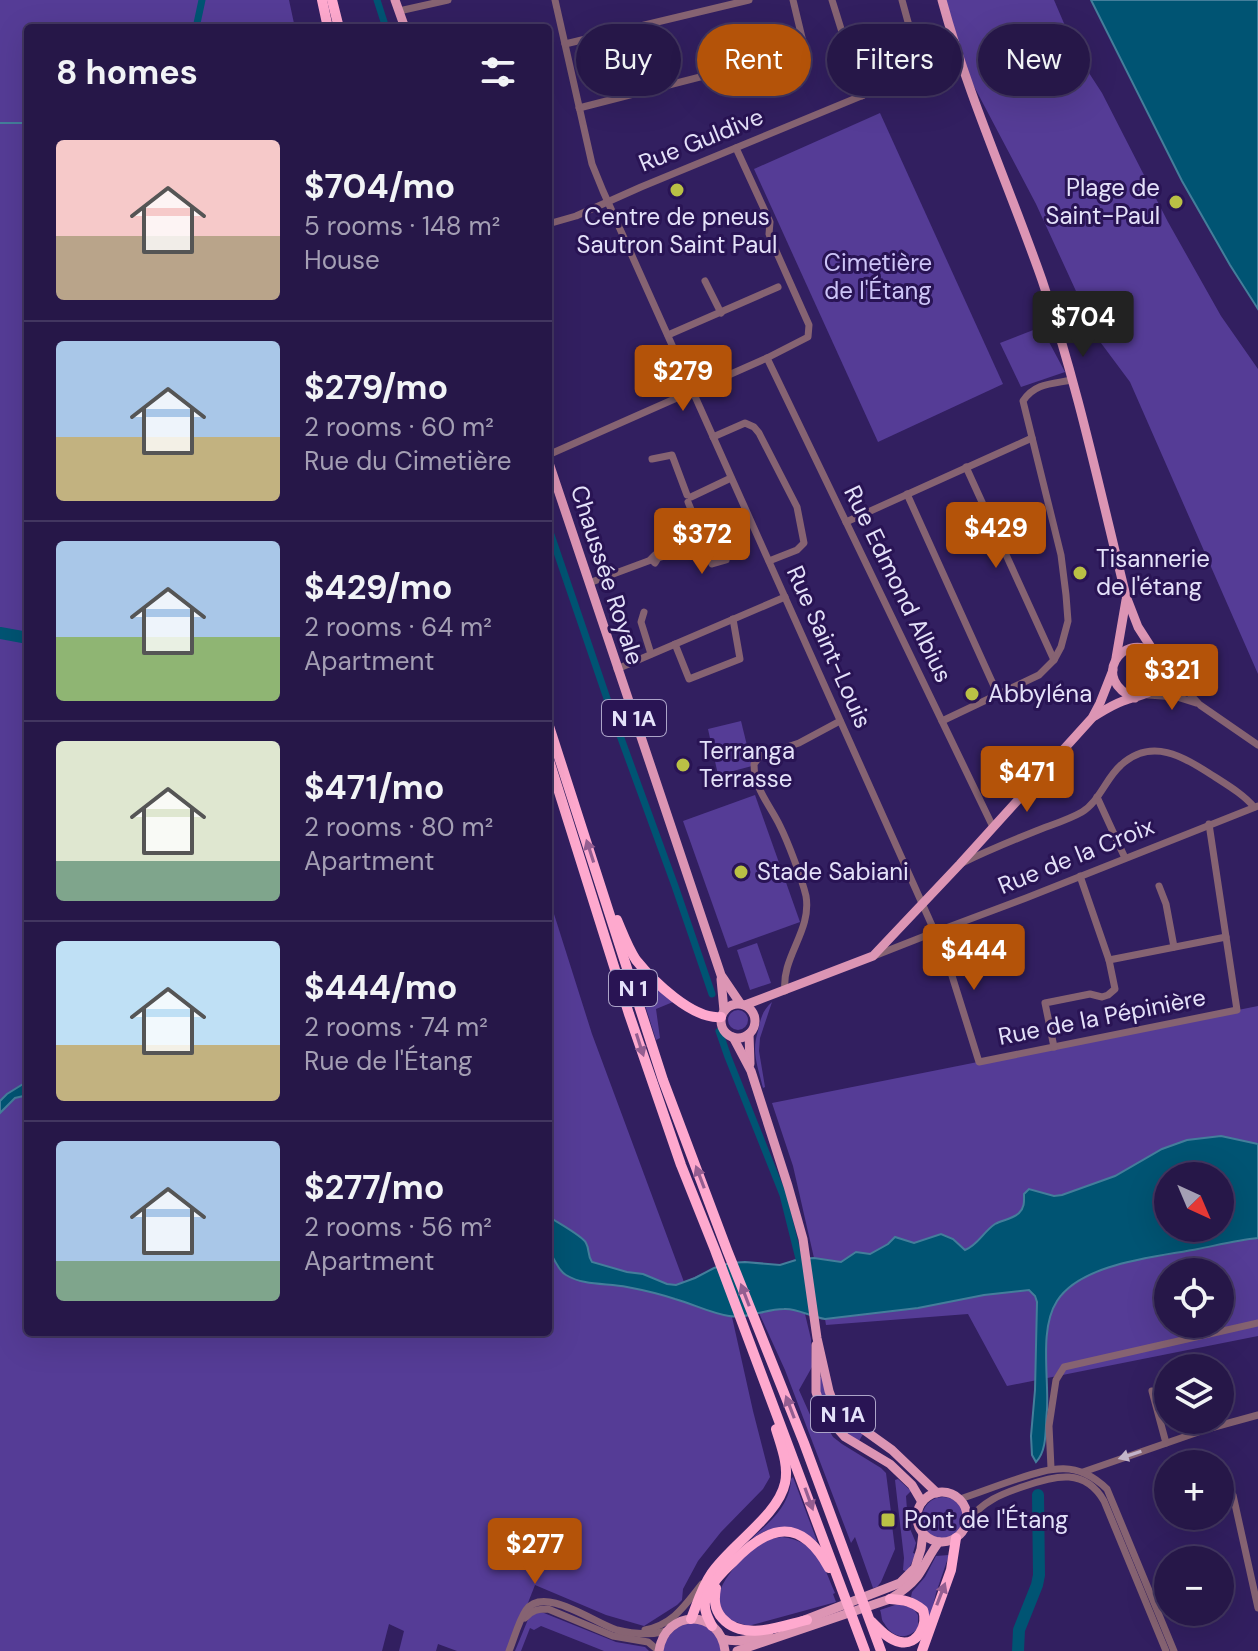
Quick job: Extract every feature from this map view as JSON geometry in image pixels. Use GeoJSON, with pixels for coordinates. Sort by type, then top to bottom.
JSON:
{"type":"FeatureCollection","features":[{"type":"Feature","properties":{"kind":"highway"},"geometry":{"type":"LineString","coordinates":[[322,0],[327,24]]}},
{"type":"Feature","properties":{"kind":"highway"},"geometry":{"type":"LineString","coordinates":[[332,0],[338,24]]}},
{"type":"Feature","properties":{"kind":"highway","name":"N 1"},"geometry":{"type":"LineString","coordinates":[[552,735],[663,1080],[881,1651]]}},
{"type":"Feature","properties":{"kind":"highway","name":"N 1"},"geometry":{"type":"LineString","coordinates":[[552,770],[681,1165],[865,1651]]}},
{"type":"Feature","properties":{"kind":"highway"},"geometry":{"type":"LineString","coordinates":[[601,886],[631,952],[648,972],[691,1009],[709,1017],[723,1014]]}},
{"type":"Feature","properties":{"kind":"highway"},"geometry":{"type":"LineString","coordinates":[[691,1619],[711,1573],[772,1508],[782,1492],[785,1460],[761,1373]]}},
{"type":"Feature","properties":{"kind":"highway"},"geometry":{"type":"LineString","coordinates":[[712,1626],[705,1606],[713,1583],[747,1547],[784,1531],[800,1535],[813,1545],[842,1590]]}},
{"type":"Feature","properties":{"kind":"highway"},"geometry":{"type":"LineString","coordinates":[[922,1651],[951,1570],[956,1538]]}},
{"type":"Feature","properties":{"kind":"highway"},"geometry":{"type":"LineString","coordinates":[[726,1568],[714,1598],[721,1616],[734,1629],[748,1631],[807,1620]]}},
{"type":"Feature","properties":{"kind":"highway"},"geometry":{"type":"LineString","coordinates":[[869,1617],[882,1632],[899,1642],[910,1642],[915,1638],[925,1623],[923,1610],[906,1600],[890,1599]]}},
{"type":"Feature","properties":{"kind":"main road"},"geometry":{"type":"LineString","coordinates":[[395,0],[404,24]]}},
{"type":"Feature","properties":{"kind":"main road"},"geometry":{"type":"LineString","coordinates":[[942,0],[949,24]]}},
{"type":"Feature","properties":{"kind":"main road"},"geometry":{"type":"LineString","coordinates":[[962,67],[1042,281],[1072,380],[1126,596],[1138,627],[1164,666],[1160,683],[1148,695],[1112,705],[1092,718]]}},
{"type":"Feature","properties":{"kind":"main road","name":"Chaussée Royale"},"geometry":{"type":"LineString","coordinates":[[552,470],[721,975],[723,1014]]}},
{"type":"Feature","properties":{"kind":"main road"},"geometry":{"type":"LineString","coordinates":[[873,956],[1092,718],[1113,670],[1126,596]]}},
{"type":"Feature","properties":{"kind":"main road"},"geometry":{"type":"LineString","coordinates":[[1116,658],[1124,651],[1141,647],[1156,655]]}},
{"type":"Feature","properties":{"kind":"main road"},"geometry":{"type":"LineString","coordinates":[[1113,670],[1117,687],[1135,698]]}},
{"type":"Feature","properties":{"kind":"main road","name":"Rue de la Croix"},"geometry":{"type":"LineString","coordinates":[[743,1004],[780,993],[873,956]]}},
{"type":"Feature","properties":{"kind":"main road","name":"Chaussée Royale"},"geometry":{"type":"LineString","coordinates":[[721,975],[743,1004]]}},
{"type":"Feature","properties":{"kind":"main road","name":"Rue de la Croix"},"geometry":{"type":"LineString","coordinates":[[755,1016],[780,993]]}},
{"type":"Feature","properties":{"kind":"main road"},"geometry":{"type":"LineString","coordinates":[[734,1004],[743,1004],[755,1016],[755,1026],[742,1038],[733,1037],[725,1032],[721,1022],[723,1014],[734,1004]]}},
{"type":"Feature","properties":{"kind":"main road","name":"N 1A"},"geometry":{"type":"LineString","coordinates":[[749,1034],[751,1071]]}},
{"type":"Feature","properties":{"kind":"main road","name":"N 1A"},"geometry":{"type":"LineString","coordinates":[[733,1037],[751,1071],[803,1239],[817,1338],[829,1391],[846,1417],[892,1450],[937,1493]]}},
{"type":"Feature","properties":{"kind":"main road","name":"N 1A"},"geometry":{"type":"LineString","coordinates":[[817,1338],[816,1392],[823,1412],[845,1437],[890,1464],[912,1485],[922,1502]]}},
{"type":"Feature","properties":{"kind":"main road"},"geometry":{"type":"LineString","coordinates":[[937,1493],[949,1493],[960,1499],[966,1509],[967,1522],[956,1538],[939,1542],[923,1533],[917,1514],[922,1502],[937,1493]]}},
{"type":"Feature","properties":{"kind":"main road"},"geometry":{"type":"LineString","coordinates":[[723,1639],[746,1640],[807,1620],[900,1583],[915,1568],[923,1533]]}},
{"type":"Feature","properties":{"kind":"main road"},"geometry":{"type":"LineString","coordinates":[[737,1651],[890,1599],[918,1576],[939,1542]]}},
{"type":"Feature","properties":{"kind":"main road"},"geometry":{"type":"LineString","coordinates":[[659,1651],[667,1631],[675,1624],[691,1619],[702,1620],[712,1626],[723,1639],[725,1651]]}},
{"type":"Feature","properties":{"kind":"street"},"geometry":{"type":"LineString","coordinates":[[399,11],[448,0]]}},
{"type":"Feature","properties":{"kind":"street","name":"Rue Saint-Louis"},"geometry":{"type":"LineString","coordinates":[[555,0],[592,164],[936,931],[979,1062]]}},
{"type":"Feature","properties":{"kind":"street"},"geometry":{"type":"LineString","coordinates":[[565,44],[749,0]]}},
{"type":"Feature","properties":{"kind":"street"},"geometry":{"type":"LineString","coordinates":[[579,108],[805,50],[793,0]]}},
{"type":"Feature","properties":{"kind":"street"},"geometry":{"type":"LineString","coordinates":[[832,0],[839,24]]}},
{"type":"Feature","properties":{"kind":"street"},"geometry":{"type":"LineString","coordinates":[[902,0],[909,24]]}},
{"type":"Feature","properties":{"kind":"street","name":"Rue Guldive"},"geometry":{"type":"LineString","coordinates":[[552,223],[576,216],[862,96]]}},
{"type":"Feature","properties":{"kind":"street"},"geometry":{"type":"LineString","coordinates":[[552,456],[808,337],[809,325],[769,234],[770,222],[736,148]]}},
{"type":"Feature","properties":{"kind":"street"},"geometry":{"type":"LineString","coordinates":[[705,281],[721,313]]}},
{"type":"Feature","properties":{"kind":"street"},"geometry":{"type":"LineString","coordinates":[[668,335],[778,287]]}},
{"type":"Feature","properties":{"kind":"street","name":"Rue Edmond Albius"},"geometry":{"type":"LineString","coordinates":[[767,358],[991,829],[1002,844]]}},
{"type":"Feature","properties":{"kind":"street"},"geometry":{"type":"LineString","coordinates":[[942,721],[1039,675],[1054,660],[1061,647],[1068,621],[1061,555],[1023,401],[1030,391],[1040,386],[1072,380]]}},
{"type":"Feature","properties":{"kind":"street"},"geometry":{"type":"LineString","coordinates":[[713,437],[745,423],[754,427],[797,507],[804,543],[797,550],[769,561]]}},
{"type":"Feature","properties":{"kind":"street"},"geometry":{"type":"LineString","coordinates":[[846,522],[1032,438]]}},
{"type":"Feature","properties":{"kind":"street"},"geometry":{"type":"LineString","coordinates":[[652,459],[672,455],[712,564],[726,560]]}},
{"type":"Feature","properties":{"kind":"street"},"geometry":{"type":"LineString","coordinates":[[966,467],[1054,660]]}},
{"type":"Feature","properties":{"kind":"street"},"geometry":{"type":"LineString","coordinates":[[689,498],[731,478]]}},
{"type":"Feature","properties":{"kind":"street"},"geometry":{"type":"LineString","coordinates":[[907,494],[998,695]]}},
{"type":"Feature","properties":{"kind":"street"},"geometry":{"type":"LineString","coordinates":[[589,583],[705,544]]}},
{"type":"Feature","properties":{"kind":"street"},"geometry":{"type":"LineString","coordinates":[[617,669],[785,597]]}},
{"type":"Feature","properties":{"kind":"street"},"geometry":{"type":"LineString","coordinates":[[644,612],[641,622],[651,654]]}},
{"type":"Feature","properties":{"kind":"street"},"geometry":{"type":"LineString","coordinates":[[675,644],[689,679],[740,659],[733,619]]}},
{"type":"Feature","properties":{"kind":"street"},"geometry":{"type":"LineString","coordinates":[[1164,666],[1200,705],[1258,745]]}},
{"type":"Feature","properties":{"kind":"street"},"geometry":{"type":"LineString","coordinates":[[1148,695],[1177,697],[1200,705]]}},
{"type":"Feature","properties":{"kind":"street"},"geometry":{"type":"LineString","coordinates":[[780,993],[787,964],[805,922],[806,898],[780,826],[757,783],[754,764],[760,756],[799,743],[840,721]]}},
{"type":"Feature","properties":{"kind":"street"},"geometry":{"type":"LineString","coordinates":[[960,864],[1081,813],[1119,766],[1134,755],[1147,752],[1168,752],[1185,758],[1256,806]]}},
{"type":"Feature","properties":{"kind":"street"},"geometry":{"type":"LineString","coordinates":[[1097,797],[1125,858]]}},
{"type":"Feature","properties":{"kind":"street","name":"Rue de la Croix"},"geometry":{"type":"LineString","coordinates":[[873,956],[1256,806]]}},
{"type":"Feature","properties":{"kind":"street","name":"Rue de la Pépinière"},"geometry":{"type":"LineString","coordinates":[[979,1062],[1237,1010],[1209,824]]}},
{"type":"Feature","properties":{"kind":"street"},"geometry":{"type":"LineString","coordinates":[[1054,1047],[1045,1003],[1090,994],[1102,997],[1115,989],[1109,960],[1080,876]]}},
{"type":"Feature","properties":{"kind":"street"},"geometry":{"type":"LineString","coordinates":[[1159,886],[1166,904],[1174,947]]}},
{"type":"Feature","properties":{"kind":"street"},"geometry":{"type":"LineString","coordinates":[[1109,960],[1226,937]]}},
{"type":"Feature","properties":{"kind":"street"},"geometry":{"type":"LineString","coordinates":[[1051,1468],[1049,1426],[1056,1380],[1062,1369],[1258,1323]]}},
{"type":"Feature","properties":{"kind":"street"},"geometry":{"type":"LineString","coordinates":[[1152,1391],[1166,1443]]}},
{"type":"Feature","properties":{"kind":"street"},"geometry":{"type":"LineString","coordinates":[[1083,1472],[1222,1424],[1258,1415]]}},
{"type":"Feature","properties":{"kind":"street"},"geometry":{"type":"LineString","coordinates":[[960,1499],[1051,1468],[1072,1469],[1096,1479],[1107,1489],[1174,1651]]}},
{"type":"Feature","properties":{"kind":"street"},"geometry":{"type":"LineString","coordinates":[[967,1522],[987,1501],[1036,1482],[1062,1476],[1090,1484],[1099,1491],[1104,1501],[1166,1651]]}},
{"type":"Feature","properties":{"kind":"street"},"geometry":{"type":"LineString","coordinates":[[1234,1500],[1258,1608]]}},
{"type":"Feature","properties":{"kind":"street"},"geometry":{"type":"LineString","coordinates":[[635,1632],[655,1628],[675,1616],[711,1573]]}},
{"type":"Feature","properties":{"kind":"street"},"geometry":{"type":"LineString","coordinates":[[509,1651],[525,1611],[542,1600],[560,1604],[615,1629],[667,1631]]}},
{"type":"Feature","properties":{"kind":"street"},"geometry":{"type":"LineString","coordinates":[[521,1623],[530,1612],[548,1609],[613,1636],[648,1642],[659,1651]]}},
{"type":"Feature","properties":{"kind":"green space"},"geometry":{"type":"Polygon","coordinates":[[[0,0],[289,0],[294,24],[24,24],[24,1336],[552,1336],[552,908],[592,1034],[684,1282],[730,1263],[780,1265],[814,1258],[793,1166],[772,1103],[1258,1006],[1258,1336],[1154,1354],[1154,1357],[1007,1386],[968,1314],[826,1325],[825,1319],[805,1314],[811,1339],[812,1367],[799,1390],[811,1417],[819,1413],[833,1437],[886,1473],[891,1512],[886,1514],[886,1525],[892,1525],[895,1549],[881,1582],[873,1588],[855,1537],[851,1543],[785,1370],[759,1313],[732,1317],[770,1477],[763,1489],[698,1561],[677,1605],[644,1626],[606,1615],[535,1585],[509,1651],[457,1651],[438,1644],[436,1651],[399,1651],[404,1631],[389,1624],[382,1651],[0,1651],[0,0]]]}},
{"type":"Feature","properties":{"kind":"green space"},"geometry":{"type":"Polygon","coordinates":[[[942,0],[1054,0],[1064,24],[978,24],[978,94],[962,64],[962,24],[949,24],[942,0]]]}},
{"type":"Feature","properties":{"kind":"green space"},"geometry":{"type":"Polygon","coordinates":[[[1090,74],[1221,316],[1258,369],[1258,674],[1130,382],[1098,339],[1036,204],[979,96],[1090,96],[1090,74]]]}},
{"type":"Feature","properties":{"kind":"green space","name":"Cimetière de l'Étang"},"geometry":{"type":"Polygon","coordinates":[[[880,113],[1003,384],[878,442],[754,169],[880,113]]]}},
{"type":"Feature","properties":{"kind":"green space"},"geometry":{"type":"Polygon","coordinates":[[[1041,327],[1065,372],[1021,387],[1000,343],[1041,327]]]}},
{"type":"Feature","properties":{"kind":"green space"},"geometry":{"type":"Polygon","coordinates":[[[741,721],[752,766],[718,775],[708,729],[741,721]]]}},
{"type":"Feature","properties":{"kind":"green space","name":"Stade Sabiani"},"geometry":{"type":"Polygon","coordinates":[[[755,795],[800,922],[728,948],[683,821],[755,795]]]}},
{"type":"Feature","properties":{"kind":"green space"},"geometry":{"type":"Polygon","coordinates":[[[757,943],[771,983],[750,990],[737,950],[757,943]]]}},
{"type":"Feature","properties":{"kind":"green space"},"geometry":{"type":"Polygon","coordinates":[[[637,968],[673,1002],[656,1009],[660,1038],[656,1040],[634,970],[637,968]]]}},
{"type":"Feature","properties":{"kind":"green space"},"geometry":{"type":"Polygon","coordinates":[[[772,1002],[760,1038],[763,1088],[755,1046],[762,1015],[772,1002]]]}},
{"type":"Feature","properties":{"kind":"green space"},"geometry":{"type":"Polygon","coordinates":[[[738,1010],[745,1013],[748,1020],[745,1027],[738,1030],[731,1027],[728,1020],[731,1013],[738,1010]]]}},
{"type":"Feature","properties":{"kind":"green space"},"geometry":{"type":"Polygon","coordinates":[[[819,1377],[824,1377],[826,1390],[863,1434],[859,1441],[847,1434],[821,1404],[819,1377]]]}},
{"type":"Feature","properties":{"kind":"green space"},"geometry":{"type":"Polygon","coordinates":[[[793,1477],[817,1541],[777,1528],[751,1539],[783,1505],[793,1477]]]}},
{"type":"Feature","properties":{"kind":"green space"},"geometry":{"type":"Polygon","coordinates":[[[898,1479],[911,1491],[906,1496],[908,1524],[916,1543],[913,1553],[916,1554],[907,1572],[903,1570],[895,1480],[898,1479]]]}},
{"type":"Feature","properties":{"kind":"green space"},"geometry":{"type":"Polygon","coordinates":[[[943,1497],[958,1503],[964,1518],[958,1533],[943,1539],[928,1533],[922,1518],[928,1503],[943,1497]]]}},
{"type":"Feature","properties":{"kind":"green space"},"geometry":{"type":"Polygon","coordinates":[[[782,1537],[804,1544],[817,1556],[835,1593],[836,1602],[748,1626],[734,1624],[721,1611],[718,1601],[725,1581],[739,1562],[756,1547],[782,1537]]]}},
{"type":"Feature","properties":{"kind":"green space"},"geometry":{"type":"Polygon","coordinates":[[[949,1555],[930,1619],[923,1605],[911,1597],[912,1592],[925,1577],[936,1556],[949,1555]]]}},
{"type":"Feature","properties":{"kind":"green space"},"geometry":{"type":"Polygon","coordinates":[[[898,1604],[913,1608],[918,1615],[918,1628],[909,1635],[895,1635],[882,1620],[880,1610],[898,1604]]]}},
{"type":"Feature","properties":{"kind":"green space"},"geometry":{"type":"Polygon","coordinates":[[[539,1611],[616,1642],[645,1647],[649,1651],[604,1651],[541,1626],[534,1630],[530,1628],[521,1651],[515,1651],[529,1617],[539,1611]]]}},
{"type":"Feature","properties":{"kind":"green space"},"geometry":{"type":"Polygon","coordinates":[[[687,1623],[701,1624],[710,1629],[722,1651],[663,1651],[671,1634],[687,1623]]]}},
{"type":"Feature","properties":{"kind":"water"},"geometry":{"type":"Polygon","coordinates":[[[1091,0],[1258,0],[1258,309],[1182,181],[1091,0]]]}},
{"type":"Feature","properties":{"kind":"water"},"geometry":{"type":"Polygon","coordinates":[[[24,1083],[24,1096],[15,1098],[0,1113],[0,1101],[24,1083]]]}},
{"type":"Feature","properties":{"kind":"water"},"geometry":{"type":"Polygon","coordinates":[[[1221,1136],[1258,1144],[1258,1238],[1234,1241],[1234,1162],[1154,1162],[1154,1242],[1231,1242],[1121,1264],[1083,1278],[1068,1288],[1051,1312],[1048,1325],[1045,1438],[1036,1462],[1032,1455],[1031,1436],[1037,1302],[1029,1290],[825,1319],[789,1309],[729,1316],[651,1292],[573,1279],[561,1270],[552,1256],[552,1219],[584,1240],[592,1262],[676,1285],[730,1263],[780,1265],[814,1258],[841,1262],[856,1252],[870,1254],[895,1237],[914,1243],[941,1234],[953,1239],[965,1250],[995,1224],[1019,1213],[1024,1194],[1029,1189],[1054,1196],[1062,1195],[1115,1176],[1162,1149],[1187,1140],[1221,1136]]]}},
{"type":"Feature","properties":{"kind":"waterway"},"geometry":{"type":"LineString","coordinates":[[197,24],[202,0]]}},
{"type":"Feature","properties":{"kind":"waterway"},"geometry":{"type":"LineString","coordinates":[[377,0],[385,24]]}},
{"type":"Feature","properties":{"kind":"waterway"},"geometry":{"type":"LineString","coordinates":[[0,123],[24,123]]}},
{"type":"Feature","properties":{"kind":"waterway"},"geometry":{"type":"LineString","coordinates":[[552,538],[712,994]]}},
{"type":"Feature","properties":{"kind":"waterway"},"geometry":{"type":"LineString","coordinates":[[0,633],[24,637]]}},
{"type":"Feature","properties":{"kind":"waterway"},"geometry":{"type":"LineString","coordinates":[[719,1031],[783,1195],[799,1259]]}},
{"type":"Feature","properties":{"kind":"waterway"},"geometry":{"type":"LineString","coordinates":[[1018,1651],[1019,1630],[1039,1575],[1038,1495]]}},
{"type":"Feature","properties":{"kind":"place","name":"Centre de pneus Sautron Saint Paul"},"geometry":{"type":"Point","coordinates":[677,190]}},
{"type":"Feature","properties":{"kind":"place","name":"Plage de Saint-Paul"},"geometry":{"type":"Point","coordinates":[1176,202]}},
{"type":"Feature","properties":{"kind":"place","name":"Tisannerie de l'étang"},"geometry":{"type":"Point","coordinates":[1080,573]}},
{"type":"Feature","properties":{"kind":"place","name":"Abbyléna"},"geometry":{"type":"Point","coordinates":[972,694]}},
{"type":"Feature","properties":{"kind":"place","name":"Terranga Terrasse"},"geometry":{"type":"Point","coordinates":[683,765]}},
{"type":"Feature","properties":{"kind":"place","name":"Stade Sabiani"},"geometry":{"type":"Point","coordinates":[741,872]}},
{"type":"Feature","properties":{"kind":"place","name":"Pont de l'Étang"},"geometry":{"type":"Point","coordinates":[888,1520]}}]}
